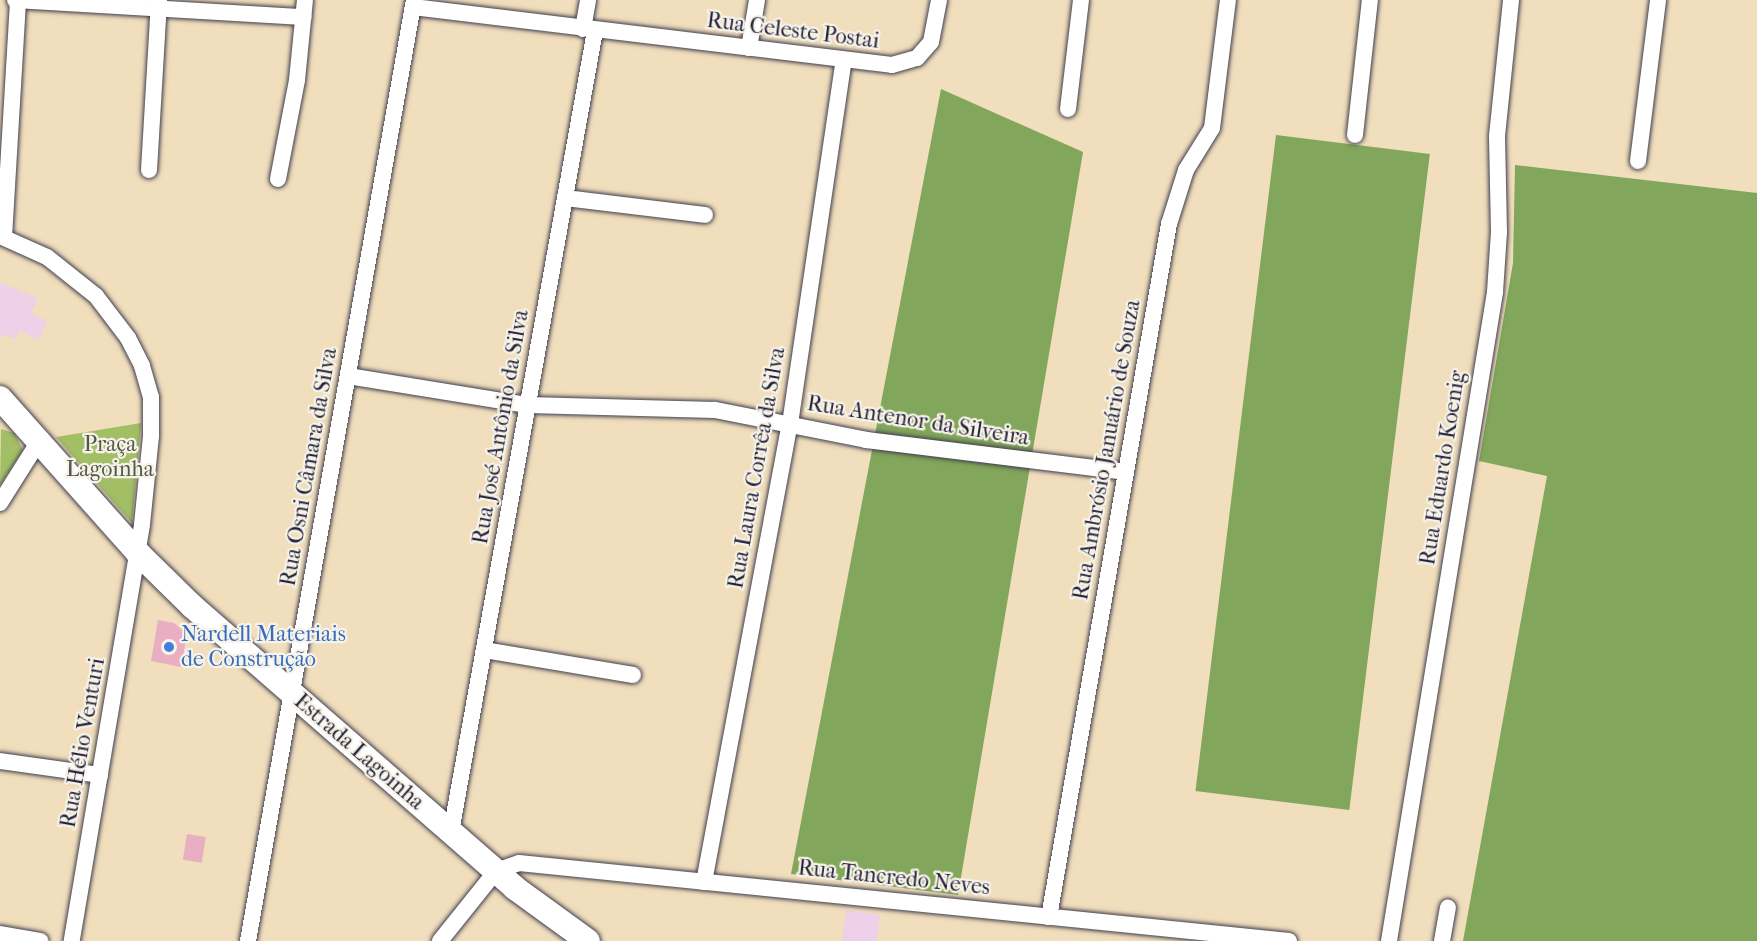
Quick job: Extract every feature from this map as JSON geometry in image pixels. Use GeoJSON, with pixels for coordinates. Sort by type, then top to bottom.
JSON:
{"type":"FeatureCollection","features":[{"type":"Feature","properties":{"kind":"main road","name":"Estrada Lagoinha"},"geometry":{"type":"LineString","coordinates":[[2,406],[39,441],[138,553],[192,606],[496,871],[588,941]]}},
{"type":"Feature","properties":{"kind":"street"},"geometry":{"type":"LineString","coordinates":[[138,553],[152,415],[142,366],[107,308],[81,281],[47,257],[2,237],[17,0],[159,4],[304,17]]}},
{"type":"Feature","properties":{"kind":"street"},"geometry":{"type":"LineString","coordinates":[[278,179],[305,0]]}},
{"type":"Feature","properties":{"kind":"street","name":"Rua José Antônio da Silva"},"geometry":{"type":"LineString","coordinates":[[451,832],[565,198],[589,30],[588,0]]}},
{"type":"Feature","properties":{"kind":"street"},"geometry":{"type":"LineString","coordinates":[[749,48],[757,0]]}},
{"type":"Feature","properties":{"kind":"street","name":"Rua Celeste Postai"},"geometry":{"type":"LineString","coordinates":[[413,4],[589,30],[892,65],[917,58],[931,42],[939,0]]}},
{"type":"Feature","properties":{"kind":"street"},"geometry":{"type":"LineString","coordinates":[[1068,109],[1081,0]]}},
{"type":"Feature","properties":{"kind":"street","name":"Rua Ambrósio Januário de Souza"},"geometry":{"type":"LineString","coordinates":[[1050,917],[1125,472],[1178,189],[1212,128],[1216,113],[1228,0]]}},
{"type":"Feature","properties":{"kind":"street"},"geometry":{"type":"LineString","coordinates":[[1355,135],[1370,0]]}},
{"type":"Feature","properties":{"kind":"street","name":"Rua Eduardo Koenig"},"geometry":{"type":"LineString","coordinates":[[1389,941],[1495,292],[1499,232],[1497,136],[1511,0]]}},
{"type":"Feature","properties":{"kind":"street"},"geometry":{"type":"LineString","coordinates":[[1638,161],[1658,0]]}},
{"type":"Feature","properties":{"kind":"street"},"geometry":{"type":"LineString","coordinates":[[149,170],[159,4]]}},
{"type":"Feature","properties":{"kind":"street","name":"Rua Osni Câmara da Silva"},"geometry":{"type":"LineString","coordinates":[[248,941],[413,4]]}},
{"type":"Feature","properties":{"kind":"street","name":"Rua Laura Corrêa da Silva"},"geometry":{"type":"LineString","coordinates":[[704,882],[790,424],[844,60]]}},
{"type":"Feature","properties":{"kind":"street"},"geometry":{"type":"LineString","coordinates":[[565,198],[705,215]]}},
{"type":"Feature","properties":{"kind":"street","name":"Rua Antenor da Silveira"},"geometry":{"type":"LineString","coordinates":[[348,376],[528,405],[692,408],[790,424],[866,440],[1125,472]]}},
{"type":"Feature","properties":{"kind":"street"},"geometry":{"type":"LineString","coordinates":[[0,503],[39,441]]}},
{"type":"Feature","properties":{"kind":"street","name":"Rua Hélio Venturi"},"geometry":{"type":"LineString","coordinates":[[72,941],[138,553]]}},
{"type":"Feature","properties":{"kind":"street"},"geometry":{"type":"LineString","coordinates":[[484,650],[633,675]]}},
{"type":"Feature","properties":{"kind":"street"},"geometry":{"type":"LineString","coordinates":[[0,761],[100,775]]}},
{"type":"Feature","properties":{"kind":"street","name":"Rua Tancredo Neves"},"geometry":{"type":"LineString","coordinates":[[496,871],[519,863],[1050,917],[1183,936],[1289,941]]}},
{"type":"Feature","properties":{"kind":"street"},"geometry":{"type":"LineString","coordinates":[[440,941],[496,871]]}},
{"type":"Feature","properties":{"kind":"street"},"geometry":{"type":"LineString","coordinates":[[1442,941],[1448,908]]}},
{"type":"Feature","properties":{"kind":"street"},"geometry":{"type":"LineString","coordinates":[[0,934],[40,941]]}},
{"type":"Feature","properties":{"kind":"shaded area"},"geometry":{"type":"Polygon","coordinates":[[[0,282],[38,299],[31,313],[47,321],[38,340],[20,331],[15,339],[3,334],[0,340],[0,282]]]}},
{"type":"Feature","properties":{"kind":"shaded area"},"geometry":{"type":"Polygon","coordinates":[[[846,910],[880,915],[877,941],[842,941],[846,910]]]}},
{"type":"Feature","properties":{"kind":"green space"},"geometry":{"type":"Polygon","coordinates":[[[941,89],[1083,152],[958,895],[791,874],[941,89]]]}},
{"type":"Feature","properties":{"kind":"green space"},"geometry":{"type":"Polygon","coordinates":[[[1276,135],[1430,154],[1349,810],[1195,791],[1276,135]]]}},
{"type":"Feature","properties":{"kind":"green space"},"geometry":{"type":"Polygon","coordinates":[[[1515,165],[1757,193],[1757,941],[1463,941],[1547,476],[1479,461],[1513,263],[1515,165]]]}},
{"type":"Feature","properties":{"kind":"green space","name":"Praça Lagoinha"},"geometry":{"type":"Polygon","coordinates":[[[141,423],[132,523],[56,437],[141,423]]]}},
{"type":"Feature","properties":{"kind":"green space"},"geometry":{"type":"Polygon","coordinates":[[[1,429],[14,433],[23,450],[0,485],[1,429]]]}},
{"type":"Feature","properties":{"kind":"building","name":"Nardell Materiais de Construção"},"geometry":{"type":"Polygon","coordinates":[[[158,620],[174,623],[187,634],[181,667],[151,661],[158,620]]]}},
{"type":"Feature","properties":{"kind":"building"},"geometry":{"type":"Polygon","coordinates":[[[187,834],[206,837],[202,863],[183,860],[187,834]]]}},
{"type":"Feature","properties":{"kind":"place","name":"Nardell Materiais de Construção"},"geometry":{"type":"Point","coordinates":[169,647]}}]}
